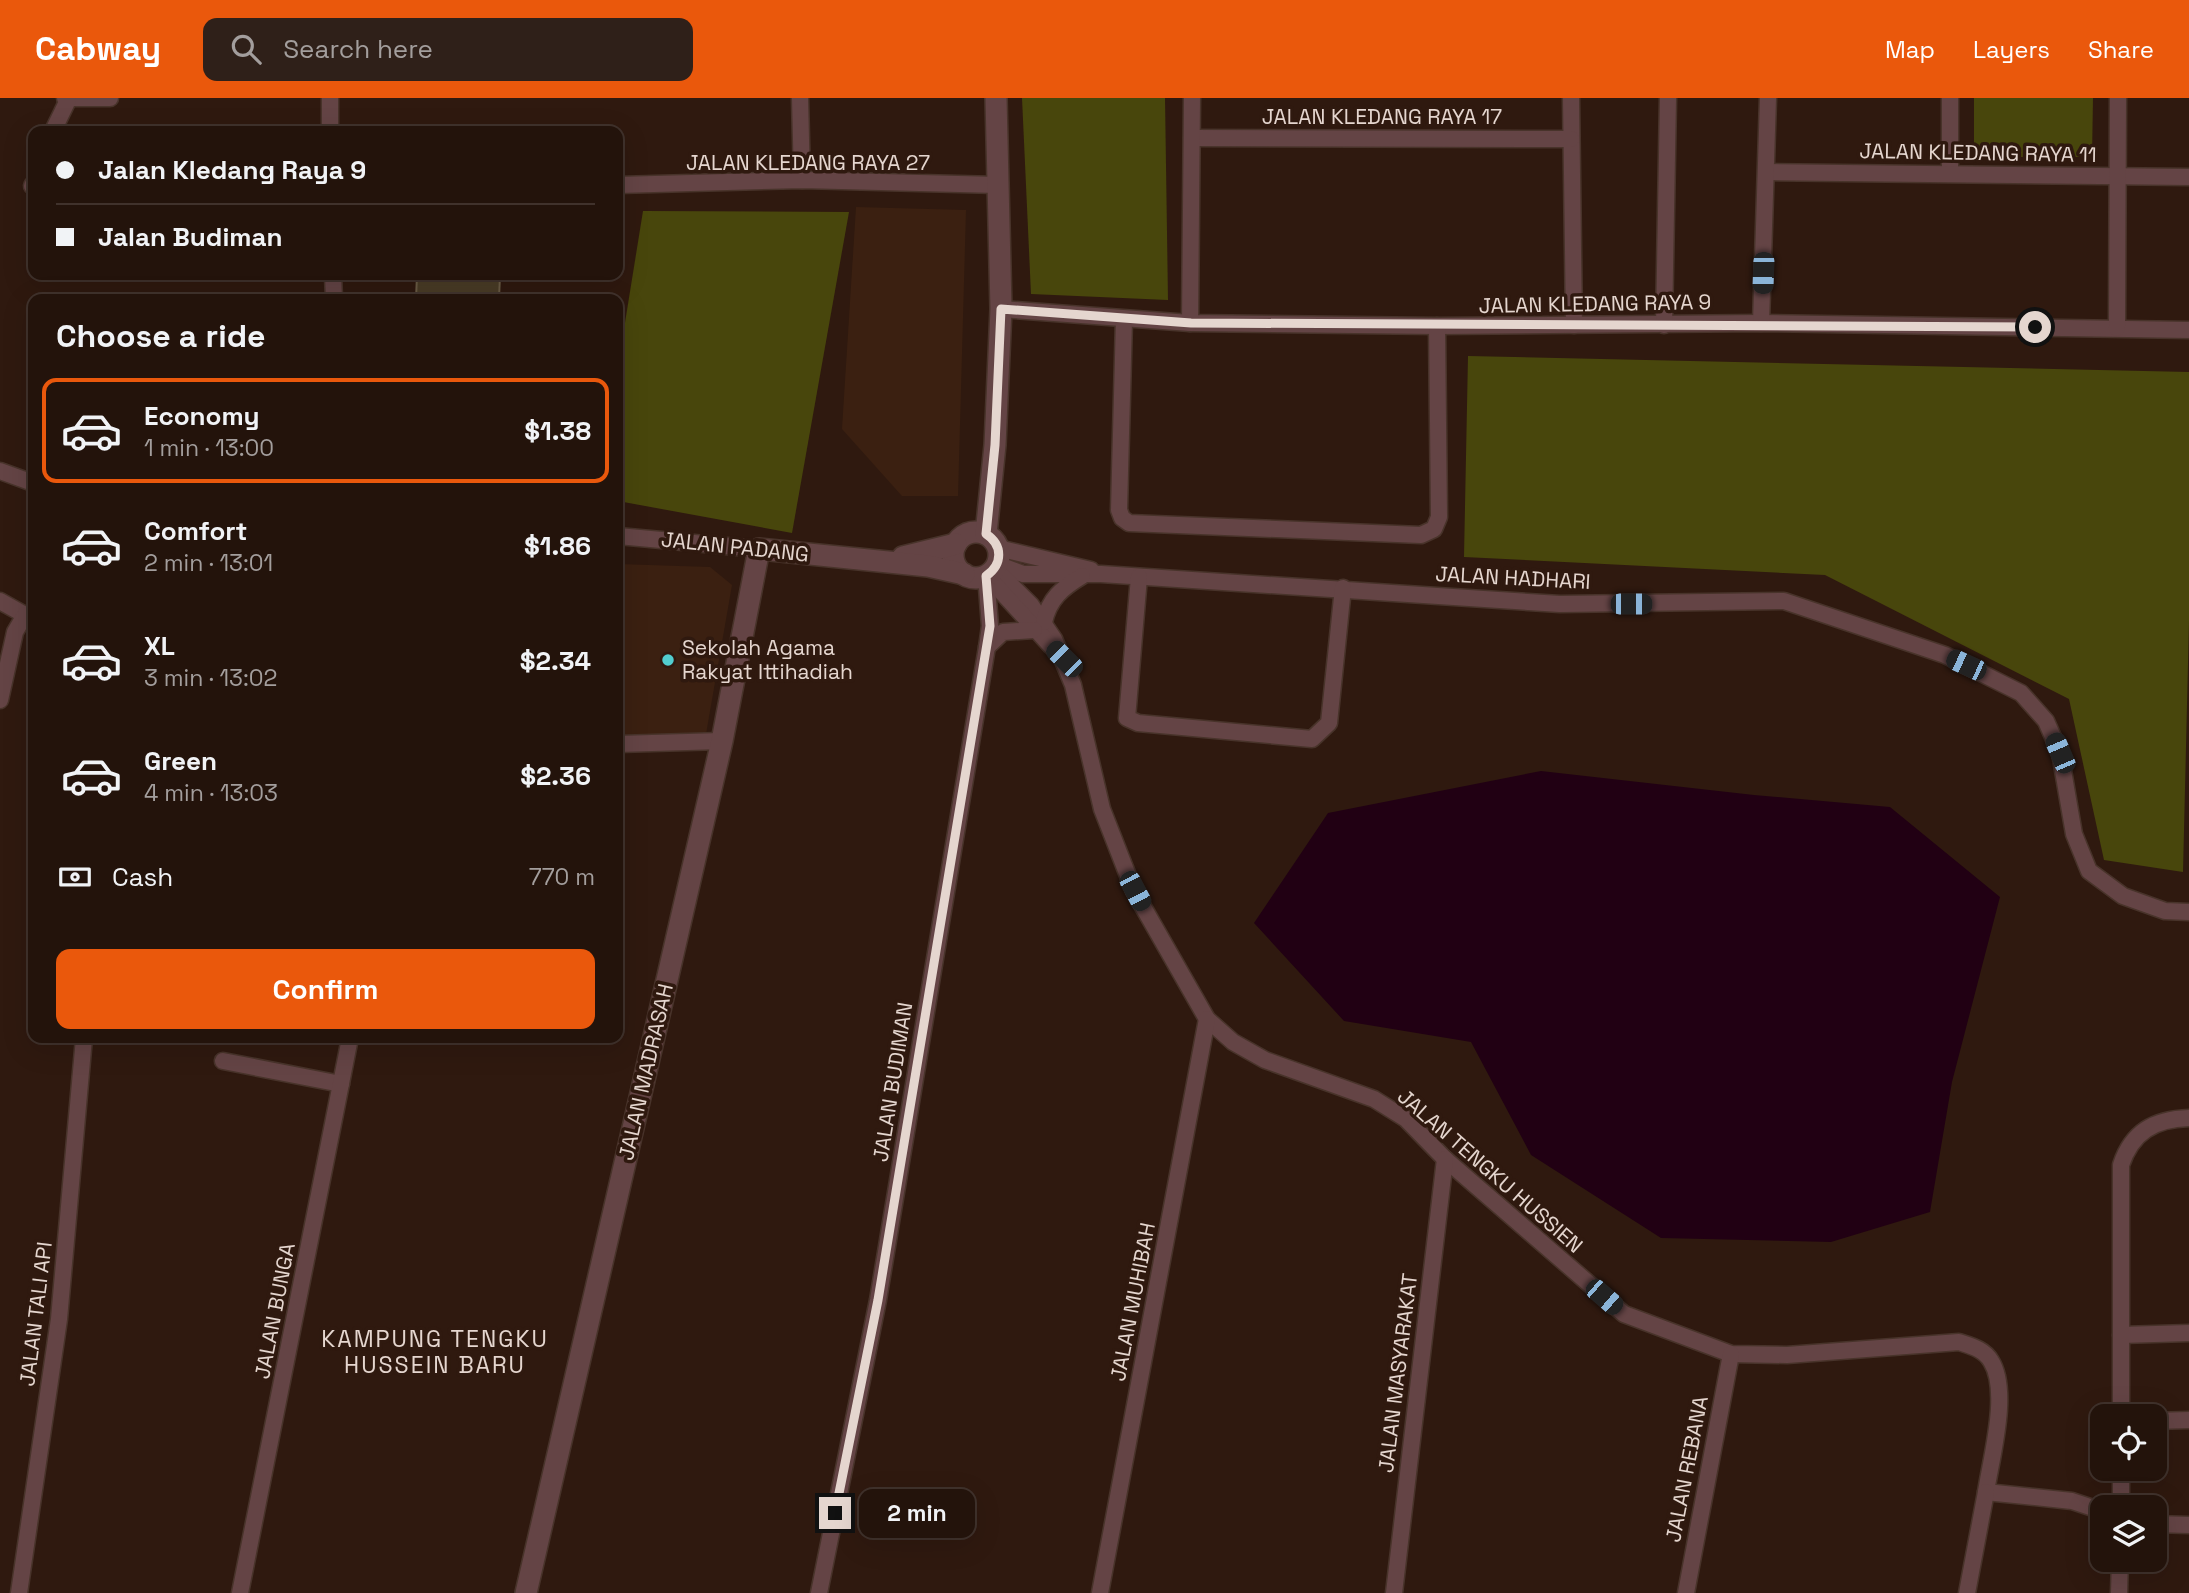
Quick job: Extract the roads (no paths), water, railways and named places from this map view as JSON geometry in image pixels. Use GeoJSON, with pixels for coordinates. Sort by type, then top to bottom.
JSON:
{"type":"FeatureCollection","features":[{"type":"Feature","properties":{"kind":"street"},"geometry":{"type":"LineString","coordinates":[[55,126],[67,99],[110,98]]}},
{"type":"Feature","properties":{"kind":"street"},"geometry":{"type":"LineString","coordinates":[[330,98],[330,126]]}},
{"type":"Feature","properties":{"kind":"street"},"geometry":{"type":"LineString","coordinates":[[800,98],[802,180]]}},
{"type":"Feature","properties":{"kind":"street"},"geometry":{"type":"LineString","coordinates":[[996,98],[1001,309],[993,558],[1039,626]]}},
{"type":"Feature","properties":{"kind":"street"},"geometry":{"type":"LineString","coordinates":[[1191,323],[1192,98]]}},
{"type":"Feature","properties":{"kind":"street"},"geometry":{"type":"LineString","coordinates":[[1570,98],[1574,325]]}},
{"type":"Feature","properties":{"kind":"street"},"geometry":{"type":"LineString","coordinates":[[1664,325],[1668,98]]}},
{"type":"Feature","properties":{"kind":"street"},"geometry":{"type":"LineString","coordinates":[[1761,323],[1768,98]]}},
{"type":"Feature","properties":{"kind":"street"},"geometry":{"type":"LineString","coordinates":[[1950,98],[1950,172]]}},
{"type":"Feature","properties":{"kind":"street"},"geometry":{"type":"LineString","coordinates":[[2117,328],[2118,98]]}},
{"type":"Feature","properties":{"kind":"street","name":"JALAN KLEDANG RAYA 17"},"geometry":{"type":"LineString","coordinates":[[1192,138],[1571,139]]}},
{"type":"Feature","properties":{"kind":"street","name":"JALAN KLEDANG RAYA 11"},"geometry":{"type":"LineString","coordinates":[[1767,172],[1950,172],[2189,177]]}},
{"type":"Feature","properties":{"kind":"street","name":"JALAN KLEDANG RAYA 27"},"geometry":{"type":"LineString","coordinates":[[623,185],[802,180],[998,185]]}},
{"type":"Feature","properties":{"kind":"street","name":"JALAN KLEDANG RAYA 9"},"geometry":{"type":"LineString","coordinates":[[1001,309],[1191,323],[1437,327],[1761,323],[2189,330]]}},
{"type":"Feature","properties":{"kind":"street"},"geometry":{"type":"LineString","coordinates":[[1124,319],[1119,510],[1122,518],[1129,523],[1421,535],[1434,528],[1439,517],[1437,327]]}},
{"type":"Feature","properties":{"kind":"street"},"geometry":{"type":"LineString","coordinates":[[964,574],[954,561],[958,542],[973,514],[982,468],[995,445]]}},
{"type":"Feature","properties":{"kind":"street"},"geometry":{"type":"LineString","coordinates":[[0,471],[28,481]]}},
{"type":"Feature","properties":{"kind":"street","name":"JALAN PADANG"},"geometry":{"type":"LineString","coordinates":[[623,536],[759,549],[852,559],[928,566],[974,578],[993,558],[969,533],[958,542],[924,554],[852,559]]}},
{"type":"Feature","properties":{"kind":"street","name":"JALAN MADRASAH"},"geometry":{"type":"LineString","coordinates":[[526,1593],[722,741],[759,549]]}},
{"type":"Feature","properties":{"kind":"street","name":"JALAN HADHARI"},"geometry":{"type":"LineString","coordinates":[[993,558],[1072,564],[1101,574]]}},
{"type":"Feature","properties":{"kind":"street","name":"JALAN HADHARI"},"geometry":{"type":"LineString","coordinates":[[993,558],[1023,574],[1101,574],[1560,604],[1784,601],[1945,655],[2021,693],[2046,721],[2060,753],[2074,834],[2089,870],[2123,896],[2165,911],[2189,912]]}},
{"type":"Feature","properties":{"kind":"street","name":"JALAN BUDIMAN"},"geometry":{"type":"LineString","coordinates":[[819,1593],[878,1300],[987,647],[993,558]]}},
{"type":"Feature","properties":{"kind":"street"},"geometry":{"type":"LineString","coordinates":[[1039,626],[1047,607],[1056,595],[1084,574]]}},
{"type":"Feature","properties":{"kind":"street"},"geometry":{"type":"LineString","coordinates":[[1139,577],[1127,718],[1138,723],[1312,739],[1329,723],[1343,588]]}},
{"type":"Feature","properties":{"kind":"street"},"geometry":{"type":"LineString","coordinates":[[0,601],[28,614]]}},
{"type":"Feature","properties":{"kind":"street"},"geometry":{"type":"LineString","coordinates":[[0,700],[10,651],[28,616]]}},
{"type":"Feature","properties":{"kind":"street"},"geometry":{"type":"LineString","coordinates":[[987,647],[1003,632],[1039,626]]}},
{"type":"Feature","properties":{"kind":"street","name":"JALAN TENGKU HUSSIEN"},"geometry":{"type":"LineString","coordinates":[[1039,626],[1064,659],[1080,711],[1102,809],[1130,879],[1171,958],[1207,1019],[1233,1042],[1265,1060],[1374,1099],[1406,1119],[1445,1158],[1624,1314],[1731,1354],[1787,1355],[1959,1342],[1978,1348],[1991,1360],[1998,1377],[2000,1397],[1967,1593]]}},
{"type":"Feature","properties":{"kind":"street"},"geometry":{"type":"LineString","coordinates":[[623,744],[722,741]]}},
{"type":"Feature","properties":{"kind":"street","name":"JALAN MUHIBAH"},"geometry":{"type":"LineString","coordinates":[[1100,1593],[1207,1019]]}},
{"type":"Feature","properties":{"kind":"street","name":"JALAN TALI API"},"geometry":{"type":"LineString","coordinates":[[19,1593],[60,1319],[84,1043]]}},
{"type":"Feature","properties":{"kind":"street","name":"JALAN BUNGA"},"geometry":{"type":"LineString","coordinates":[[240,1593],[349,1043]]}},
{"type":"Feature","properties":{"kind":"street"},"geometry":{"type":"LineString","coordinates":[[223,1061],[341,1084]]}},
{"type":"Feature","properties":{"kind":"street"},"geometry":{"type":"LineString","coordinates":[[2121,1404],[2121,1166],[2128,1145],[2142,1131],[2189,1118]]}},
{"type":"Feature","properties":{"kind":"street","name":"JALAN MASYARAKAT"},"geometry":{"type":"LineString","coordinates":[[1394,1593],[1445,1158]]}},
{"type":"Feature","properties":{"kind":"street"},"geometry":{"type":"LineString","coordinates":[[2121,1335],[2189,1333]]}},
{"type":"Feature","properties":{"kind":"street","name":"JALAN REBANA"},"geometry":{"type":"LineString","coordinates":[[1686,1593],[1731,1354]]}},
{"type":"Feature","properties":{"kind":"street"},"geometry":{"type":"LineString","coordinates":[[2167,1421],[2189,1420]]}},
{"type":"Feature","properties":{"kind":"street"},"geometry":{"type":"LineString","coordinates":[[1986,1492],[2072,1501],[2090,1507]]}},
{"type":"Feature","properties":{"kind":"street"},"geometry":{"type":"LineString","coordinates":[[2167,1524],[2189,1525]]}},
{"type":"Feature","properties":{"kind":"street"},"geometry":{"type":"LineString","coordinates":[[2119,1593],[2120,1572]]}},
{"type":"Feature","properties":{"kind":"place","name":"Sekolah Agama Rakyat Ittihadiah"},"geometry":{"type":"Point","coordinates":[668,660]}},
{"type":"Feature","properties":{"kind":"district","name":"KAMPUNG TENGKU HUSSEIN BARU"},"geometry":{"type":"Point","coordinates":[435,1352]}}]}
